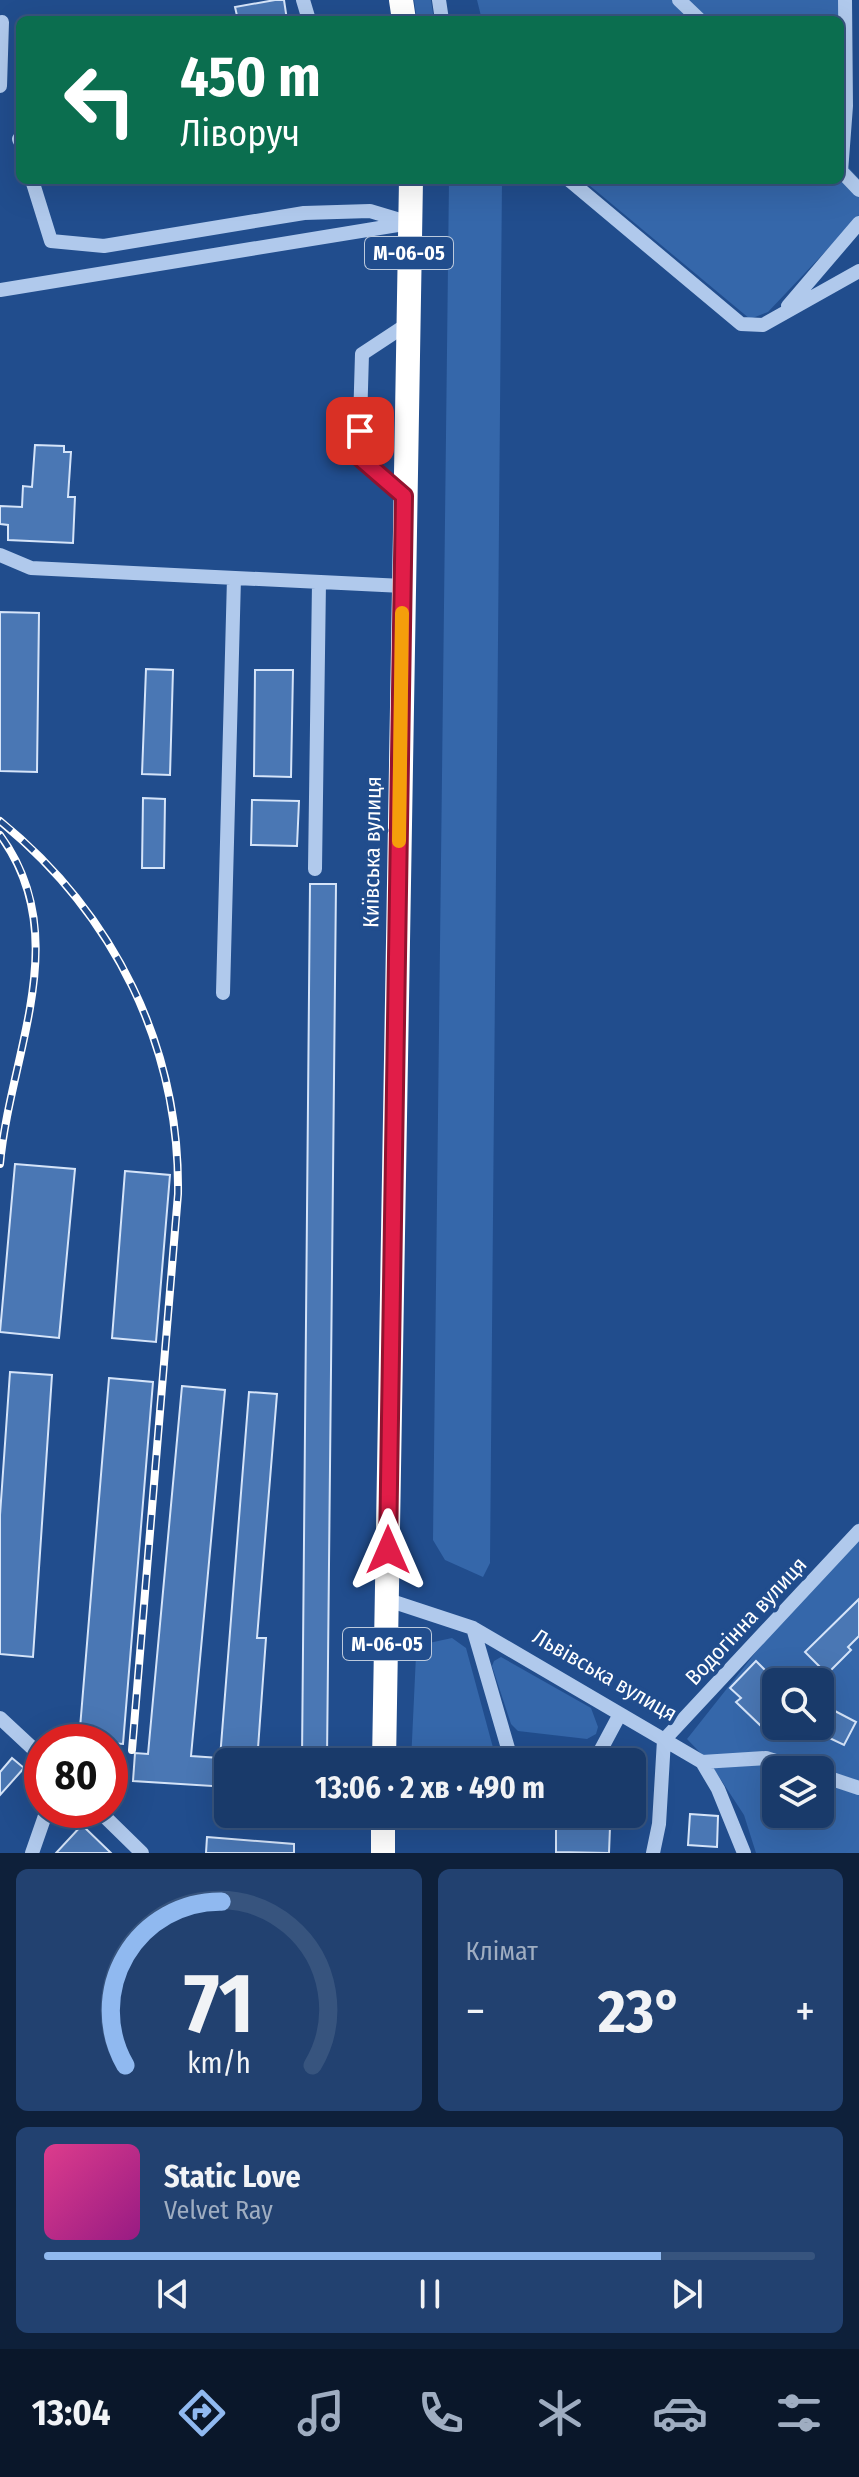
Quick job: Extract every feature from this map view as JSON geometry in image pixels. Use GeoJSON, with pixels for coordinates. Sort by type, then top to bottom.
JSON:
{"type":"FeatureCollection","features":[{"type":"Feature","properties":{"kind":"highway","name":"Київська вулиця"},"geometry":{"type":"LineString","coordinates":[[388,1600],[406,325],[411,184]]}},
{"type":"Feature","properties":{"kind":"highway","name":"М-06-05"},"geometry":{"type":"LineString","coordinates":[[384,1748],[388,1600]]}},
{"type":"Feature","properties":{"kind":"highway"},"geometry":{"type":"LineString","coordinates":[[383,1828],[383,1853]]}},
{"type":"Feature","properties":{"kind":"street"},"geometry":{"type":"LineString","coordinates":[[679,0],[696,16]]}},
{"type":"Feature","properties":{"kind":"street"},"geometry":{"type":"LineString","coordinates":[[844,132],[845,0]]}},
{"type":"Feature","properties":{"kind":"street"},"geometry":{"type":"LineString","coordinates":[[0,86],[2,22]]}},
{"type":"Feature","properties":{"kind":"street"},"geometry":{"type":"LineString","coordinates":[[844,174],[859,190]]}},
{"type":"Feature","properties":{"kind":"street"},"geometry":{"type":"LineString","coordinates":[[33,184],[51,241],[104,246],[304,213],[370,211],[410,223]]}},
{"type":"Feature","properties":{"kind":"street"},"geometry":{"type":"LineString","coordinates":[[574,184],[741,324],[763,325],[859,271]]}},
{"type":"Feature","properties":{"kind":"street"},"geometry":{"type":"LineString","coordinates":[[0,290],[410,223]]}},
{"type":"Feature","properties":{"kind":"street"},"geometry":{"type":"LineString","coordinates":[[780,315],[859,223]]}},
{"type":"Feature","properties":{"kind":"street"},"geometry":{"type":"LineString","coordinates":[[404,496],[359,457],[362,354],[406,325]]}},
{"type":"Feature","properties":{"kind":"street"},"geometry":{"type":"LineString","coordinates":[[0,555],[31,568],[403,586]]}},
{"type":"Feature","properties":{"kind":"street"},"geometry":{"type":"LineString","coordinates":[[223,993],[234,578]]}},
{"type":"Feature","properties":{"kind":"street"},"geometry":{"type":"LineString","coordinates":[[315,869],[319,582]]}},
{"type":"Feature","properties":{"kind":"street","name":"Водогінна вулиця"},"geometry":{"type":"LineString","coordinates":[[664,1740],[859,1531]]}},
{"type":"Feature","properties":{"kind":"street","name":"Львівська вулиця"},"geometry":{"type":"LineString","coordinates":[[388,1600],[473,1628],[702,1762]]}},
{"type":"Feature","properties":{"kind":"street"},"geometry":{"type":"LineString","coordinates":[[473,1628],[508,1748]]}},
{"type":"Feature","properties":{"kind":"street"},"geometry":{"type":"LineString","coordinates":[[602,1748],[620,1714]]}},
{"type":"Feature","properties":{"kind":"street"},"geometry":{"type":"LineString","coordinates":[[0,1718],[24,1740]]}},
{"type":"Feature","properties":{"kind":"street"},"geometry":{"type":"LineString","coordinates":[[653,1853],[659,1824],[664,1740]]}},
{"type":"Feature","properties":{"kind":"street"},"geometry":{"type":"LineString","coordinates":[[744,1853],[718,1789],[702,1762],[762,1758]]}},
{"type":"Feature","properties":{"kind":"street"},"geometry":{"type":"LineString","coordinates":[[834,1780],[859,1788]]}},
{"type":"Feature","properties":{"kind":"street"},"geometry":{"type":"LineString","coordinates":[[32,1853],[41,1828]]}},
{"type":"Feature","properties":{"kind":"street"},"geometry":{"type":"LineString","coordinates":[[116,1828],[142,1853]]}},
{"type":"Feature","properties":{"kind":"shaded area"},"geometry":{"type":"Polygon","coordinates":[[[414,0],[431,0],[433,16],[416,16],[414,0]]]}},
{"type":"Feature","properties":{"kind":"shaded area"},"geometry":{"type":"Polygon","coordinates":[[[477,0],[852,0],[847,166],[859,179],[859,216],[768,312],[750,319],[588,184],[844,184],[844,16],[481,16],[477,0]]]}},
{"type":"Feature","properties":{"kind":"shaded area"},"geometry":{"type":"Polygon","coordinates":[[[449,184],[502,184],[490,1563],[483,1577],[445,1560],[433,1540],[449,184]]]}},
{"type":"Feature","properties":{"kind":"shaded area"},"geometry":{"type":"Polygon","coordinates":[[[859,1522],[859,1853],[756,1853],[744,1815],[710,1763],[687,1739],[859,1522]]]}},
{"type":"Feature","properties":{"kind":"shaded area"},"geometry":{"type":"Polygon","coordinates":[[[452,1638],[466,1648],[493,1748],[412,1748],[416,1655],[429,1643],[452,1638]]]}},
{"type":"Feature","properties":{"kind":"shaded area"},"geometry":{"type":"Polygon","coordinates":[[[501,1657],[591,1708],[598,1727],[596,1734],[587,1739],[518,1731],[511,1724],[492,1666],[501,1657]]]}},
{"type":"Feature","properties":{"kind":"building"},"geometry":{"type":"Polygon","coordinates":[[[284,0],[286,16],[237,16],[235,7],[284,0]]]}},
{"type":"Feature","properties":{"kind":"building"},"geometry":{"type":"Polygon","coordinates":[[[35,445],[64,446],[64,452],[71,452],[68,497],[75,497],[73,543],[8,540],[8,525],[0,524],[0,506],[22,507],[23,486],[32,487],[35,445]]]}},
{"type":"Feature","properties":{"kind":"building"},"geometry":{"type":"Polygon","coordinates":[[[0,612],[39,613],[37,772],[0,771],[0,612]]]}},
{"type":"Feature","properties":{"kind":"building"},"geometry":{"type":"Polygon","coordinates":[[[146,669],[173,670],[170,775],[142,774],[146,669]]]}},
{"type":"Feature","properties":{"kind":"building"},"geometry":{"type":"Polygon","coordinates":[[[255,670],[293,670],[291,777],[254,776],[255,670]]]}},
{"type":"Feature","properties":{"kind":"building"},"geometry":{"type":"Polygon","coordinates":[[[143,798],[165,799],[164,868],[142,868],[143,798]]]}},
{"type":"Feature","properties":{"kind":"building"},"geometry":{"type":"Polygon","coordinates":[[[252,800],[299,801],[297,846],[251,845],[252,800]]]}},
{"type":"Feature","properties":{"kind":"building"},"geometry":{"type":"Polygon","coordinates":[[[310,884],[336,884],[327,1748],[302,1748],[310,884]]]}},
{"type":"Feature","properties":{"kind":"building"},"geometry":{"type":"Polygon","coordinates":[[[15,1164],[75,1169],[59,1338],[0,1332],[15,1164]]]}},
{"type":"Feature","properties":{"kind":"building"},"geometry":{"type":"Polygon","coordinates":[[[125,1171],[170,1175],[156,1342],[112,1338],[125,1171]]]}},
{"type":"Feature","properties":{"kind":"building"},"geometry":{"type":"Polygon","coordinates":[[[10,1372],[52,1375],[33,1657],[0,1654],[0,1515],[10,1372]]]}},
{"type":"Feature","properties":{"kind":"building"},"geometry":{"type":"Polygon","coordinates":[[[109,1378],[153,1382],[125,1724],[80,1724],[109,1378]]]}},
{"type":"Feature","properties":{"kind":"building"},"geometry":{"type":"Polygon","coordinates":[[[182,1386],[225,1390],[191,1756],[214,1758],[214,1786],[133,1781],[135,1753],[148,1754],[182,1386]]]}},
{"type":"Feature","properties":{"kind":"building"},"geometry":{"type":"Polygon","coordinates":[[[249,1392],[277,1394],[257,1638],[266,1638],[258,1748],[221,1748],[249,1392]]]}},
{"type":"Feature","properties":{"kind":"building"},"geometry":{"type":"Polygon","coordinates":[[[859,1599],[859,1636],[848,1647],[851,1650],[833,1668],[821,1668],[805,1652],[859,1599]]]}},
{"type":"Feature","properties":{"kind":"building"},"geometry":{"type":"Polygon","coordinates":[[[756,1661],[763,1668],[761,1726],[736,1702],[741,1698],[730,1688],[756,1661]]]}},
{"type":"Feature","properties":{"kind":"building"},"geometry":{"type":"Polygon","coordinates":[[[834,1711],[856,1722],[844,1745],[834,1740],[834,1711]]]}},
{"type":"Feature","properties":{"kind":"building"},"geometry":{"type":"Polygon","coordinates":[[[12,1758],[24,1768],[0,1795],[0,1772],[12,1758]]]}},
{"type":"Feature","properties":{"kind":"building"},"geometry":{"type":"Polygon","coordinates":[[[690,1814],[718,1816],[717,1847],[688,1845],[690,1814]]]}},
{"type":"Feature","properties":{"kind":"building"},"geometry":{"type":"Polygon","coordinates":[[[79,1828],[85,1828],[111,1853],[56,1853],[79,1828]]]}},
{"type":"Feature","properties":{"kind":"building"},"geometry":{"type":"Polygon","coordinates":[[[556,1828],[610,1828],[609,1853],[556,1852],[556,1828]]]}},
{"type":"Feature","properties":{"kind":"building"},"geometry":{"type":"Polygon","coordinates":[[[207,1837],[294,1844],[294,1853],[206,1853],[207,1837]]]}},
{"type":"Feature","properties":{"kind":"railway"},"geometry":{"type":"LineString","coordinates":[[0,821],[40,858],[76,898],[107,941],[153,1035],[167,1086],[176,1139],[178,1194],[132,1750]]}},
{"type":"Feature","properties":{"kind":"railway"},"geometry":{"type":"LineString","coordinates":[[0,835],[22,874],[33,914],[36,955],[32,996],[0,1164]]}},
{"type":"Feature","properties":{"kind":"slow traffic"},"geometry":{"type":"LineString","coordinates":[[399,841],[402,613]]}},
{"type":"Feature","properties":{"kind":"route"},"geometry":{"type":"LineString","coordinates":[[360,431],[359,457],[404,496],[388,1550]]}}]}
